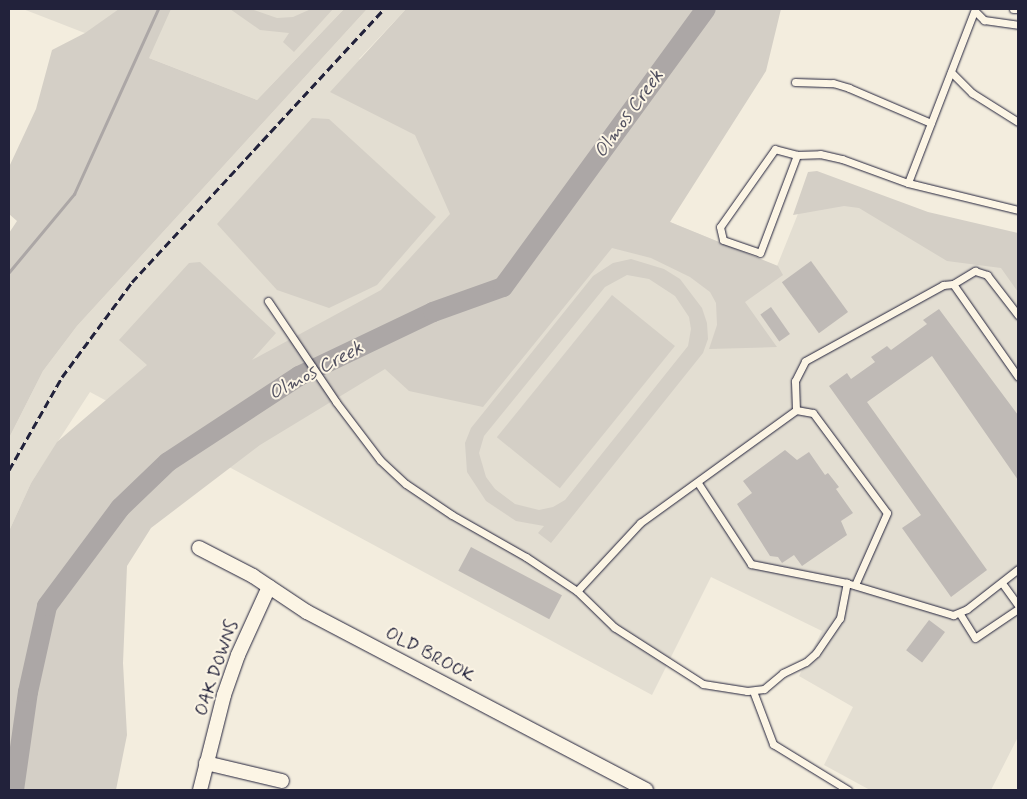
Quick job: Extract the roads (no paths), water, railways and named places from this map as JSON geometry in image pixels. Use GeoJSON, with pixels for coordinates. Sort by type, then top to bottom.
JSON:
{"type":"FeatureCollection","features":[{"type":"Feature","properties":{"kind":"street","name":"OLD BROOK"},"geometry":{"type":"LineString","coordinates":[[200,548],[269,587],[307,612],[646,790]]}},
{"type":"Feature","properties":{"kind":"street","name":"OAK DOWNS"},"geometry":{"type":"LineString","coordinates":[[200,790],[206,763],[238,655],[269,587]]}},
{"type":"Feature","properties":{"kind":"street"},"geometry":{"type":"LineString","coordinates":[[206,763],[282,781]]}},
{"type":"Feature","properties":{"kind":"lane"},"geometry":{"type":"LineString","coordinates":[[976,9],[984,20],[1018,25]]}},
{"type":"Feature","properties":{"kind":"lane"},"geometry":{"type":"LineString","coordinates":[[908,183],[976,9]]}},
{"type":"Feature","properties":{"kind":"lane"},"geometry":{"type":"LineString","coordinates":[[1013,9],[1018,10]]}},
{"type":"Feature","properties":{"kind":"lane"},"geometry":{"type":"LineString","coordinates":[[951,72],[972,93],[1018,122]]}},
{"type":"Feature","properties":{"kind":"lane"},"geometry":{"type":"LineString","coordinates":[[794,82],[833,83],[931,123]]}},
{"type":"Feature","properties":{"kind":"lane"},"geometry":{"type":"LineString","coordinates":[[796,154],[760,252],[723,240],[720,227],[775,149],[796,154],[820,154],[842,159],[908,183],[1018,210]]}},
{"type":"Feature","properties":{"kind":"lane"},"geometry":{"type":"LineString","coordinates":[[796,410],[795,381],[805,362],[943,284],[953,284],[974,271],[988,275],[1018,315]]}},
{"type":"Feature","properties":{"kind":"lane"},"geometry":{"type":"LineString","coordinates":[[953,284],[1018,377]]}},
{"type":"Feature","properties":{"kind":"lane"},"geometry":{"type":"LineString","coordinates":[[268,302],[336,402],[387,466],[406,484],[452,515],[526,557],[577,592],[614,627],[704,684],[752,691],[764,689],[782,673],[806,662],[825,643],[840,618],[851,584],[887,513],[813,413],[796,410],[698,483],[640,523],[577,592]]}},
{"type":"Feature","properties":{"kind":"lane"},"geometry":{"type":"LineString","coordinates":[[698,483],[750,564],[851,584],[960,614],[975,638],[1018,607],[1002,583]]}},
{"type":"Feature","properties":{"kind":"lane"},"geometry":{"type":"LineString","coordinates":[[960,614],[1017,573]]}},
{"type":"Feature","properties":{"kind":"lane"},"geometry":{"type":"LineString","coordinates":[[752,691],[773,744],[848,790]]}},
{"type":"Feature","properties":{"kind":"waterway"},"geometry":{"type":"LineString","coordinates":[[9,272],[74,194],[158,9]]}},
{"type":"Feature","properties":{"kind":"waterway","name":"Olmos Creek"},"geometry":{"type":"LineString","coordinates":[[14,790],[28,692],[47,606],[120,508],[168,462],[299,376],[433,312],[503,287],[706,9]]}},
{"type":"Feature","properties":{"kind":"railway"},"geometry":{"type":"LineString","coordinates":[[9,470],[62,377],[132,282],[384,9]]}}]}
